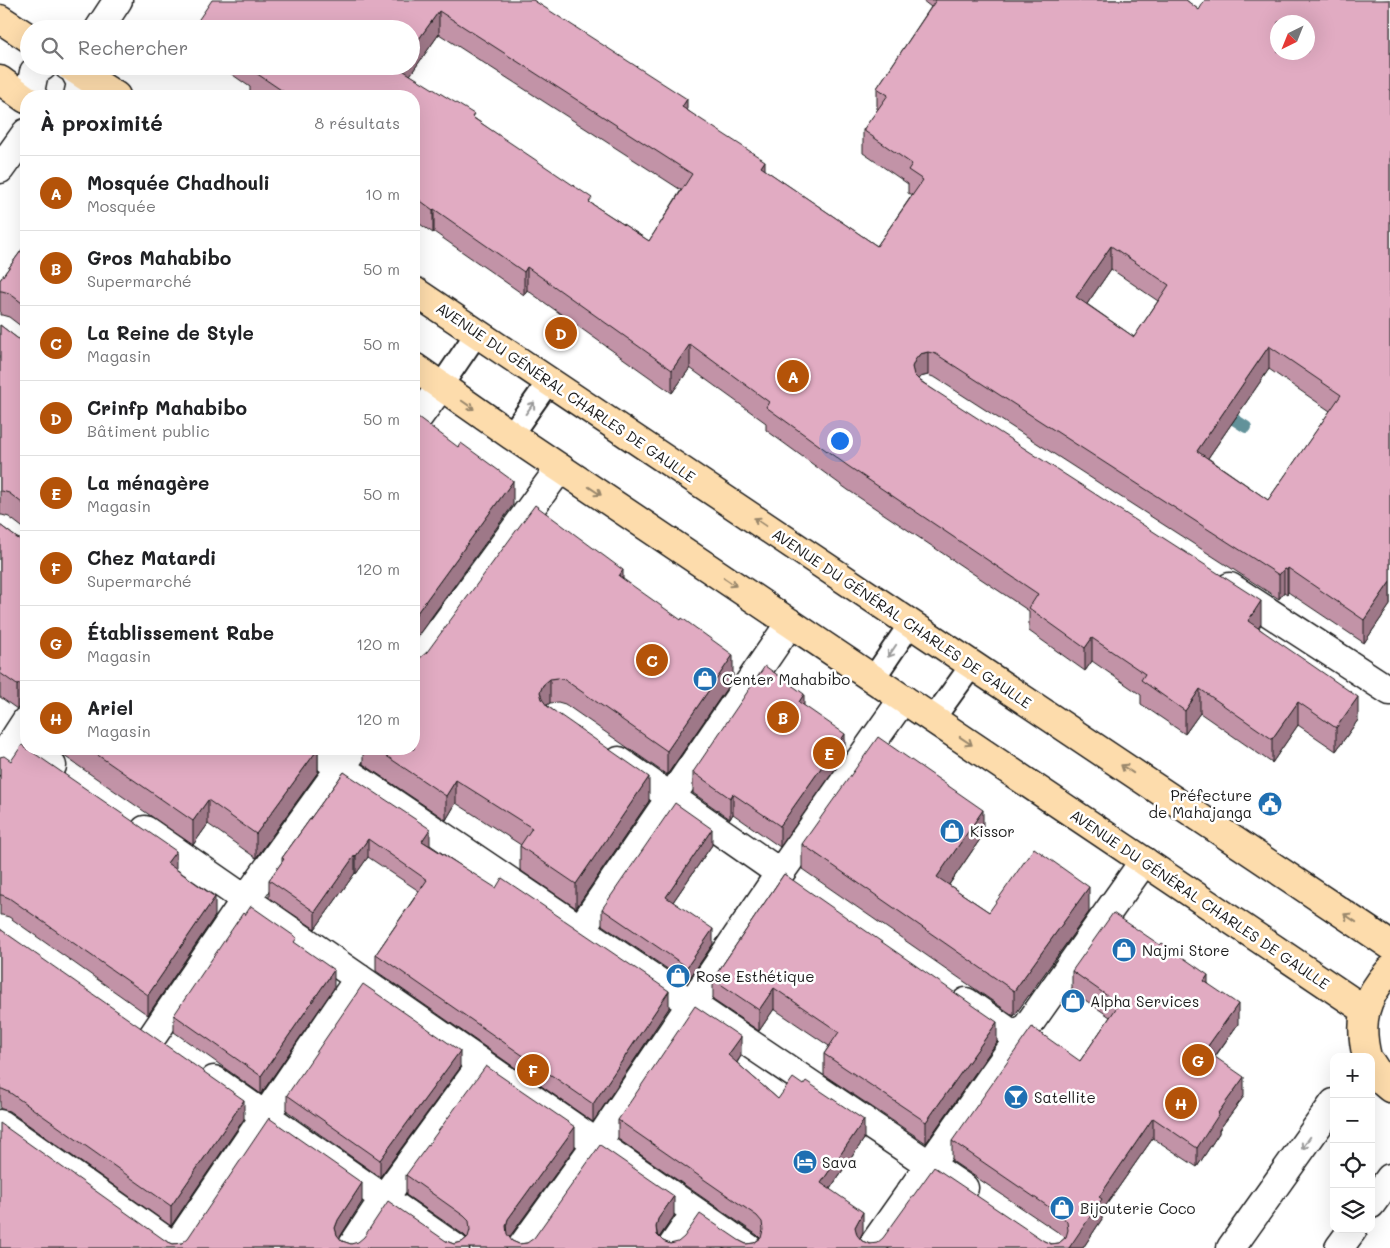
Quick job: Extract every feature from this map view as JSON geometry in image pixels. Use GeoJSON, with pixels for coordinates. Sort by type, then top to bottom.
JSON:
{"type":"FeatureCollection","features":[{"type":"Feature","properties":{"kind":"main road"},"geometry":{"type":"LineString","coordinates":[[0,19],[20,32]]}},
{"type":"Feature","properties":{"kind":"main road"},"geometry":{"type":"LineString","coordinates":[[83,75],[107,90]]}},
{"type":"Feature","properties":{"kind":"main road"},"geometry":{"type":"LineString","coordinates":[[0,80],[20,95]]}},
{"type":"Feature","properties":{"kind":"main road","name":"AVENUE DU GÉNÉRAL CHARLES DE GAULLE"},"geometry":{"type":"LineString","coordinates":[[420,295],[1390,945]]}},
{"type":"Feature","properties":{"kind":"main road","name":"AVENUE DU GÉNÉRAL CHARLES DE GAULLE"},"geometry":{"type":"LineString","coordinates":[[420,371],[511,435],[1365,1010]]}},
{"type":"Feature","properties":{"kind":"main road"},"geometry":{"type":"LineString","coordinates":[[1366,1053],[1362,1034],[1365,1010],[1374,988],[1390,970]]}},
{"type":"Feature","properties":{"kind":"main road"},"geometry":{"type":"LineString","coordinates":[[1375,1069],[1384,1084],[1390,1088]]}},
{"type":"Feature","properties":{"kind":"street"},"geometry":{"type":"LineString","coordinates":[[105,20],[118,0]]}},
{"type":"Feature","properties":{"kind":"street"},"geometry":{"type":"LineString","coordinates":[[30,90],[33,75]]}},
{"type":"Feature","properties":{"kind":"street"},"geometry":{"type":"LineString","coordinates":[[76,75],[81,83],[79,90]]}},
{"type":"Feature","properties":{"kind":"street"},"geometry":{"type":"LineString","coordinates":[[0,169],[20,141]]}},
{"type":"Feature","properties":{"kind":"street"},"geometry":{"type":"LineString","coordinates":[[420,415],[441,386]]}},
{"type":"Feature","properties":{"kind":"street"},"geometry":{"type":"LineString","coordinates":[[420,659],[560,468]]}},
{"type":"Feature","properties":{"kind":"street"},"geometry":{"type":"LineString","coordinates":[[1210,574],[1390,691]]}},
{"type":"Feature","properties":{"kind":"street"},"geometry":{"type":"LineString","coordinates":[[580,930],[790,623]]}},
{"type":"Feature","properties":{"kind":"street"},"geometry":{"type":"LineString","coordinates":[[521,1248],[597,1143],[690,1004],[788,878],[903,698]]}},
{"type":"Feature","properties":{"kind":"street"},"geometry":{"type":"LineString","coordinates":[[597,745],[788,878]]}},
{"type":"Feature","properties":{"kind":"street"},"geometry":{"type":"LineString","coordinates":[[35,755],[72,780]]}},
{"type":"Feature","properties":{"kind":"street"},"geometry":{"type":"LineString","coordinates":[[129,1020],[160,1042],[245,900],[347,758],[580,930],[987,1204]]}},
{"type":"Feature","properties":{"kind":"street"},"geometry":{"type":"LineString","coordinates":[[126,818],[748,1248]]}},
{"type":"Feature","properties":{"kind":"street"},"geometry":{"type":"LineString","coordinates":[[871,1248],[1144,861]]}},
{"type":"Feature","properties":{"kind":"street"},"geometry":{"type":"LineString","coordinates":[[0,1124],[176,1248],[264,1115],[359,978]]}},
{"type":"Feature","properties":{"kind":"street"},"geometry":{"type":"LineString","coordinates":[[945,987],[1018,1038]]}},
{"type":"Feature","properties":{"kind":"street"},"geometry":{"type":"LineString","coordinates":[[351,1248],[384,1198],[482,1064]]}},
{"type":"Feature","properties":{"kind":"street"},"geometry":{"type":"LineString","coordinates":[[192,1065],[455,1248]]}},
{"type":"Feature","properties":{"kind":"street"},"geometry":{"type":"LineString","coordinates":[[1231,1248],[1330,1109]]}},
{"type":"Feature","properties":{"kind":"street"},"geometry":{"type":"LineString","coordinates":[[1375,1199],[1390,1178]]}},
{"type":"Feature","properties":{"kind":"street"},"geometry":{"type":"LineString","coordinates":[[671,1248],[696,1212]]}},
{"type":"Feature","properties":{"kind":"street"},"geometry":{"type":"LineString","coordinates":[[1339,1248],[1350,1233]]}},
{"type":"Feature","properties":{"kind":"lane"},"geometry":{"type":"LineString","coordinates":[[441,386],[477,333]]}},
{"type":"Feature","properties":{"kind":"lane"},"geometry":{"type":"LineString","coordinates":[[511,435],[549,382]]}},
{"type":"Feature","properties":{"kind":"lane"},"geometry":{"type":"LineString","coordinates":[[873,679],[911,623]]}},
{"type":"Feature","properties":{"kind":"lane"},"geometry":{"type":"LineString","coordinates":[[933,719],[972,665]]}},
{"type":"Feature","properties":{"kind":"building"},"geometry":{"type":"Polygon","coordinates":[[[212,0],[533,0],[687,99],[682,107],[765,161],[761,167],[877,246],[923,180],[908,170],[912,164],[863,130],[888,95],[877,88],[936,0],[1186,0],[1199,10],[1205,0],[1390,0],[1390,582],[1364,620],[1288,568],[1287,570],[1284,569],[1279,575],[936,354],[928,352],[920,354],[912,367],[914,375],[920,381],[1261,601],[1248,621],[1358,697],[1336,728],[1298,702],[1272,739],[1200,689],[1185,711],[1141,680],[1145,674],[1092,638],[1085,648],[1029,608],[1038,594],[848,466],[766,407],[769,402],[690,344],[672,370],[527,267],[524,272],[433,210],[420,200],[420,90],[281,90],[259,75],[410,75],[474,114],[472,117],[592,198],[589,202],[649,241],[692,174],[439,11],[420,37],[420,20],[198,20],[212,0]],[[1111,246],[1076,297],[1134,337],[1169,285],[1111,246]],[[1269,346],[1197,451],[1268,500],[1341,395],[1269,346]]]}},
{"type":"Feature","properties":{"kind":"building"},"geometry":{"type":"Polygon","coordinates":[[[20,252],[20,301],[9,293],[0,291],[0,280],[20,252]]]}},
{"type":"Feature","properties":{"kind":"building"},"geometry":{"type":"Polygon","coordinates":[[[0,325],[20,339],[20,501],[9,493],[0,491],[0,325]]]}},
{"type":"Feature","properties":{"kind":"building"},"geometry":{"type":"Polygon","coordinates":[[[420,418],[458,447],[461,443],[513,481],[420,609],[420,418]]]}},
{"type":"Feature","properties":{"kind":"building"},"geometry":{"type":"Polygon","coordinates":[[[535,505],[623,570],[619,576],[733,655],[667,751],[565,680],[558,678],[550,679],[543,685],[540,692],[547,706],[649,777],[576,884],[520,846],[532,828],[456,780],[446,796],[385,755],[420,755],[420,658],[427,652],[535,505]]]}},
{"type":"Feature","properties":{"kind":"building"},"geometry":{"type":"Polygon","coordinates":[[[0,525],[20,539],[20,684],[17,685],[0,673],[0,525]]]}},
{"type":"Feature","properties":{"kind":"building"},"geometry":{"type":"Polygon","coordinates":[[[765,666],[804,694],[799,702],[845,734],[780,826],[733,794],[730,798],[693,772],[765,666]]]}},
{"type":"Feature","properties":{"kind":"building"},"geometry":{"type":"Polygon","coordinates":[[[878,737],[983,810],[937,877],[989,912],[1034,848],[1089,887],[1014,991],[802,844],[878,737]]]}},
{"type":"Feature","properties":{"kind":"building"},"geometry":{"type":"Polygon","coordinates":[[[20,748],[20,755],[37,755],[176,851],[167,863],[215,897],[148,995],[9,898],[0,895],[0,757],[4,756],[11,761],[20,748]]]}},
{"type":"Feature","properties":{"kind":"building"},"geometry":{"type":"Polygon","coordinates":[[[98,755],[314,755],[256,834],[208,800],[193,821],[98,755]]]}},
{"type":"Feature","properties":{"kind":"building"},"geometry":{"type":"Polygon","coordinates":[[[344,772],[430,829],[422,841],[496,888],[502,878],[669,991],[593,1104],[376,954],[427,880],[368,839],[315,912],[269,880],[284,859],[282,858],[344,772]]]}},
{"type":"Feature","properties":{"kind":"building"},"geometry":{"type":"Polygon","coordinates":[[[675,803],[712,829],[666,897],[713,929],[687,967],[602,909],[675,803]]]}},
{"type":"Feature","properties":{"kind":"building"},"geometry":{"type":"Polygon","coordinates":[[[784,874],[997,1022],[926,1122],[824,1054],[839,1032],[774,988],[759,1010],[713,979],[784,874]]]}},
{"type":"Feature","properties":{"kind":"building"},"geometry":{"type":"Polygon","coordinates":[[[251,906],[297,938],[294,942],[334,970],[261,1076],[174,1015],[243,913],[245,915],[251,906]]]}},
{"type":"Feature","properties":{"kind":"building"},"geometry":{"type":"Polygon","coordinates":[[[1113,913],[1160,945],[1162,943],[1208,975],[1204,981],[1238,1004],[1205,1050],[1244,1077],[1218,1113],[1197,1148],[1153,1118],[1099,1197],[1102,1199],[1069,1248],[0,1248],[0,1123],[166,1241],[173,1244],[182,1243],[188,1238],[269,1118],[362,1183],[338,1220],[335,1228],[337,1235],[342,1241],[351,1244],[358,1242],[364,1237],[388,1201],[446,1241],[454,1244],[462,1242],[468,1237],[470,1230],[469,1221],[406,1175],[486,1066],[575,1127],[508,1219],[506,1226],[507,1234],[512,1241],[519,1244],[527,1243],[534,1238],[600,1145],[674,1196],[658,1219],[656,1227],[657,1235],[663,1241],[670,1244],[678,1242],[684,1237],[700,1214],[740,1241],[746,1244],[754,1243],[761,1238],[763,1230],[762,1222],[757,1216],[618,1120],[695,1006],[741,1037],[728,1055],[778,1099],[793,1078],[803,1085],[806,1081],[864,1120],[821,1183],[863,1212],[855,1227],[857,1235],[862,1241],[870,1244],[877,1243],[883,1238],[934,1167],[1044,1241],[1051,1244],[1059,1243],[1066,1237],[1068,1230],[1067,1222],[1062,1216],[952,1141],[1032,1027],[1080,1061],[1119,1004],[1072,971],[1113,913]]]}},
{"type":"Feature","properties":{"kind":"building"},"geometry":{"type":"Polygon","coordinates":[[[0,929],[244,1100],[171,1206],[9,1092],[0,1089],[0,929]]]}},
{"type":"Feature","properties":{"kind":"building"},"geometry":{"type":"Polygon","coordinates":[[[363,984],[460,1051],[380,1160],[287,1095],[363,984]]]}},
{"type":"Feature","properties":{"kind":"waterway"},"geometry":{"type":"LineString","coordinates":[[1221,411],[1246,427]]}},
{"type":"Feature","properties":{"kind":"place","name":"Crinfp Mahabibo"},"geometry":{"type":"Point","coordinates":[561,333]}},
{"type":"Feature","properties":{"kind":"place","name":"Mosquée Chadhouli"},"geometry":{"type":"Point","coordinates":[793,376]}},
{"type":"Feature","properties":{"kind":"place","name":"La Reine de Style"},"geometry":{"type":"Point","coordinates":[652,660]}},
{"type":"Feature","properties":{"kind":"place","name":"Center Mahabibo"},"geometry":{"type":"Point","coordinates":[705,679]}},
{"type":"Feature","properties":{"kind":"place","name":"Gros Mahabibo"},"geometry":{"type":"Point","coordinates":[783,717]}},
{"type":"Feature","properties":{"kind":"place","name":"La ménagère"},"geometry":{"type":"Point","coordinates":[829,753]}},
{"type":"Feature","properties":{"kind":"place","name":"Préfecture de Mahajanga"},"geometry":{"type":"Point","coordinates":[1270,804]}},
{"type":"Feature","properties":{"kind":"place","name":"Kissor"},"geometry":{"type":"Point","coordinates":[952,831]}},
{"type":"Feature","properties":{"kind":"place","name":"Najmi Store"},"geometry":{"type":"Point","coordinates":[1124,950]}},
{"type":"Feature","properties":{"kind":"place","name":"Rose Esthétique"},"geometry":{"type":"Point","coordinates":[678,976]}},
{"type":"Feature","properties":{"kind":"place","name":"Alpha Services"},"geometry":{"type":"Point","coordinates":[1073,1001]}},
{"type":"Feature","properties":{"kind":"place","name":"Établissement Rabe"},"geometry":{"type":"Point","coordinates":[1198,1060]}},
{"type":"Feature","properties":{"kind":"place","name":"Chez Matardi"},"geometry":{"type":"Point","coordinates":[533,1070]}},
{"type":"Feature","properties":{"kind":"place","name":"Satellite"},"geometry":{"type":"Point","coordinates":[1016,1097]}},
{"type":"Feature","properties":{"kind":"place","name":"Ariel"},"geometry":{"type":"Point","coordinates":[1181,1103]}},
{"type":"Feature","properties":{"kind":"place","name":"Sava"},"geometry":{"type":"Point","coordinates":[805,1162]}},
{"type":"Feature","properties":{"kind":"place","name":"Bijouterie Coco"},"geometry":{"type":"Point","coordinates":[1062,1208]}}]}
